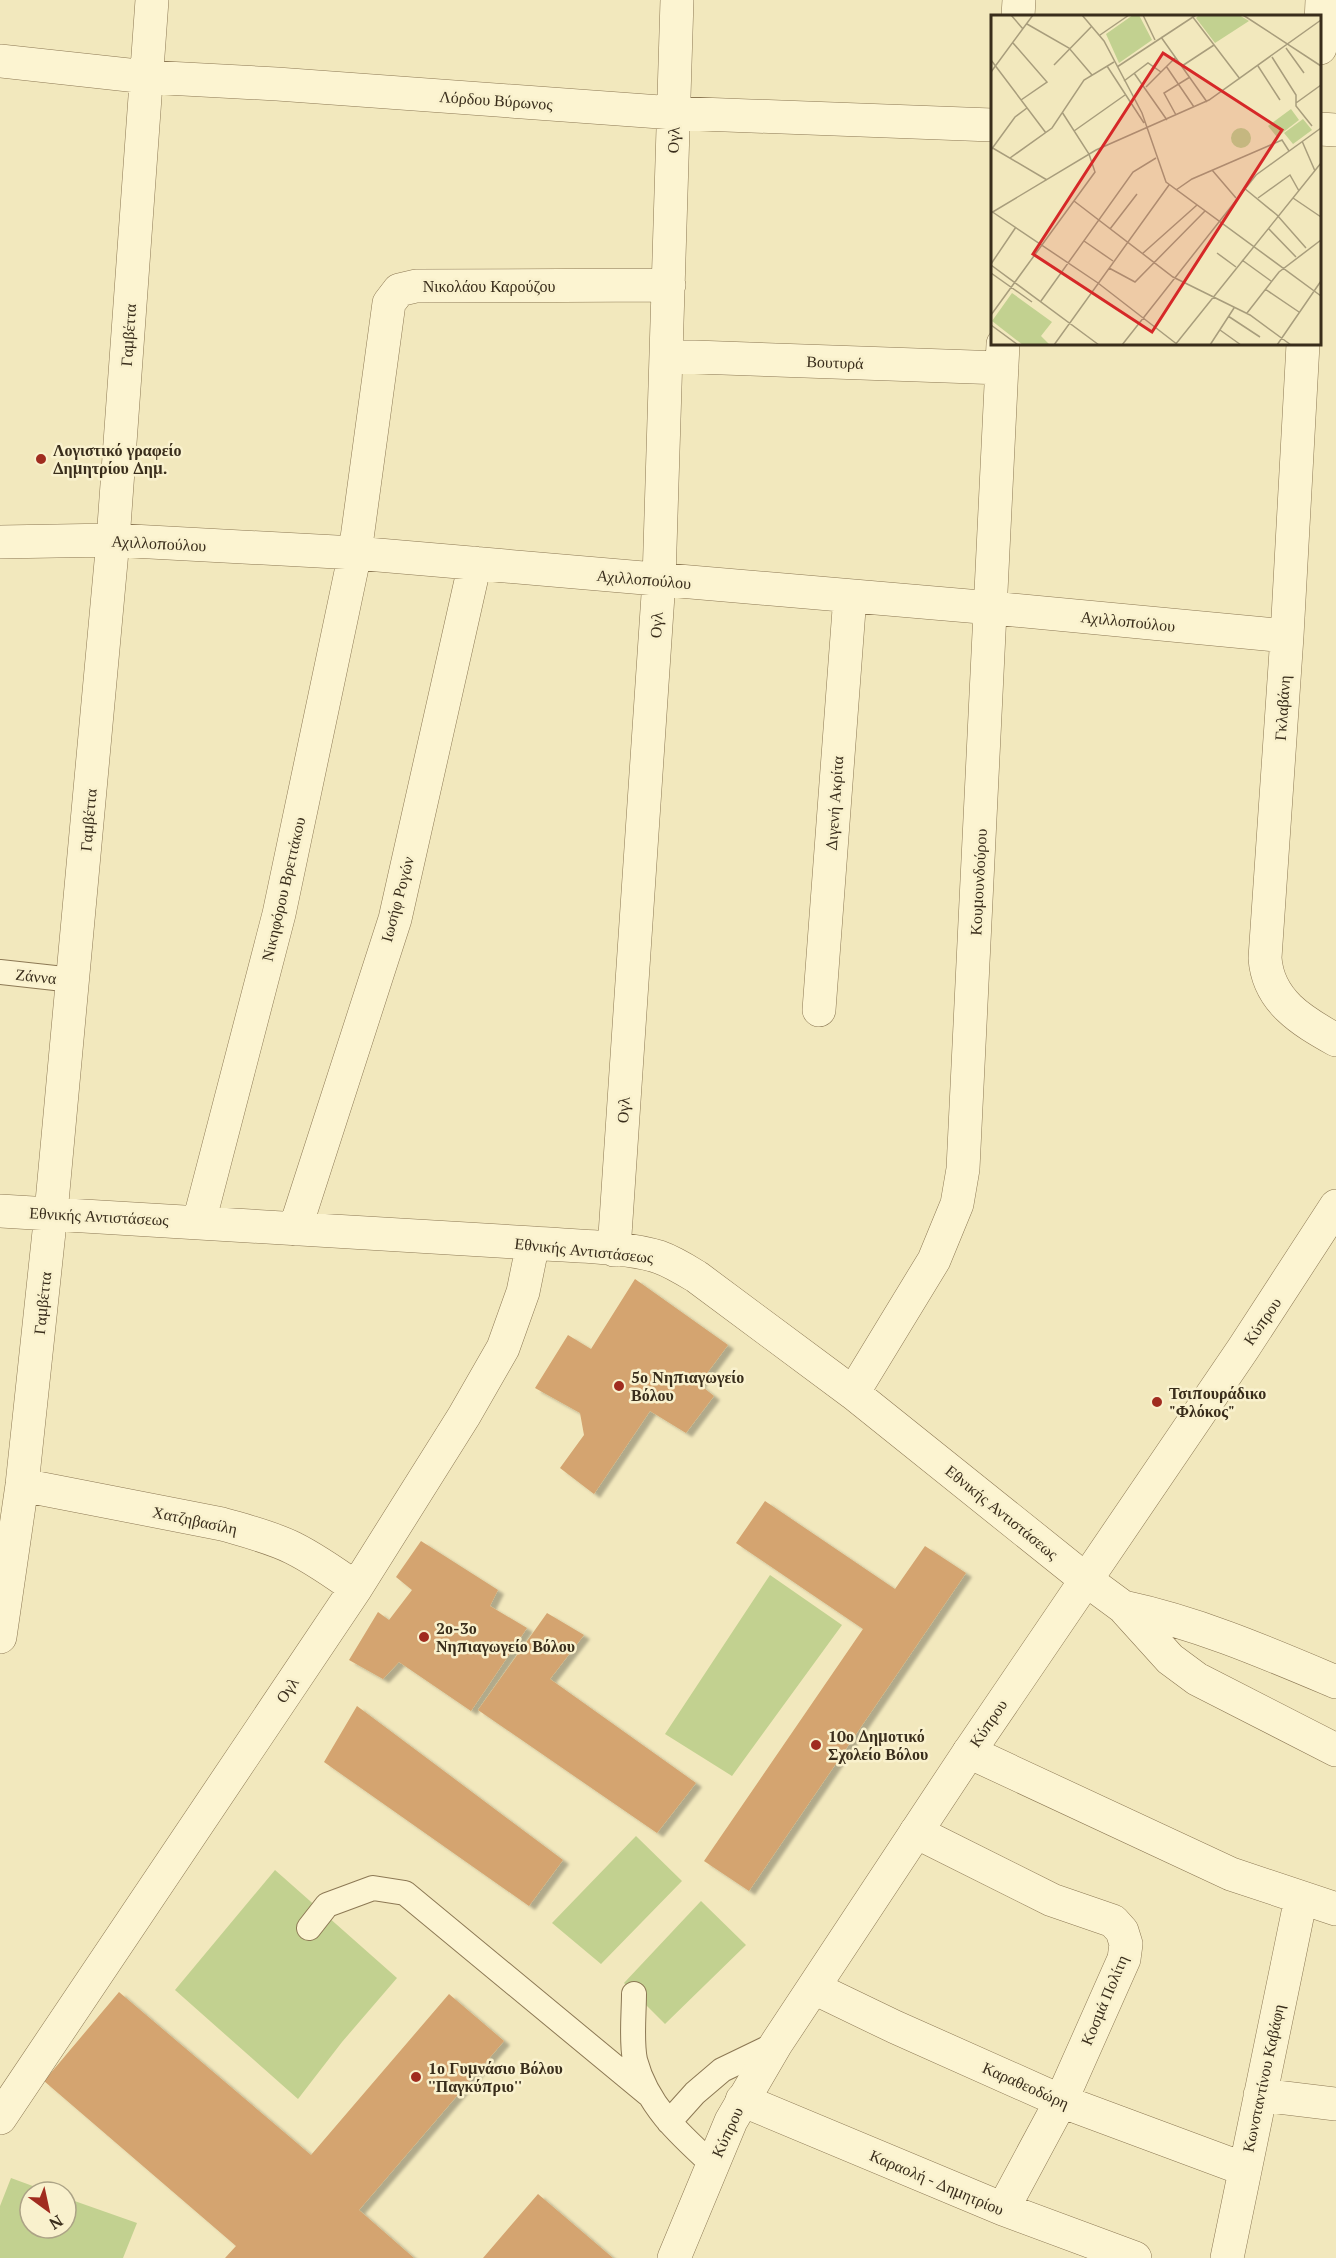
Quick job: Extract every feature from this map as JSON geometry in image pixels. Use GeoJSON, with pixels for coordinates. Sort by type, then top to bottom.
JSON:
{"type":"FeatureCollection","features":[{"type":"Feature","properties":{"kind":"street","name":"Γαμβέττα"},"geometry":{"type":"LineString","coordinates":[[1,1616],[22,1485],[73,980],[114,540],[152,0]]}},
{"type":"Feature","properties":{"kind":"street","name":"Ογλ"},"geometry":{"type":"LineString","coordinates":[[614,1250],[659,580],[678,0]]}},
{"type":"Feature","properties":{"kind":"street"},"geometry":{"type":"LineString","coordinates":[[1018,15],[1019,0]]}},
{"type":"Feature","properties":{"kind":"street"},"geometry":{"type":"LineString","coordinates":[[1321,24],[1322,0]]}},
{"type":"Feature","properties":{"kind":"street","name":"Λόρδου Βύρωνος"},"geometry":{"type":"LineString","coordinates":[[0,61],[147,77],[277,84],[674,113],[991,125]]}},
{"type":"Feature","properties":{"kind":"street"},"geometry":{"type":"LineString","coordinates":[[1321,129],[1336,130]]}},
{"type":"Feature","properties":{"kind":"street","name":"Νικολάου Καρούζου"},"geometry":{"type":"LineString","coordinates":[[355,553],[389,303],[399,290],[439,285],[669,285]]}},
{"type":"Feature","properties":{"kind":"street","name":"Γκλαβάνη"},"geometry":{"type":"LineString","coordinates":[[1304,345],[1265,958],[1266,971],[1276,994],[1293,1013],[1313,1028],[1336,1040]]}},
{"type":"Feature","properties":{"kind":"street","name":"Βουτυρά"},"geometry":{"type":"LineString","coordinates":[[667,356],[1002,356]]}},
{"type":"Feature","properties":{"kind":"street","name":"Κουμουνδούρου"},"geometry":{"type":"LineString","coordinates":[[853,1393],[934,1260],[957,1204],[963,1168],[992,608],[1002,356]]}},
{"type":"Feature","properties":{"kind":"street","name":"Αχιλλοπούλου"},"geometry":{"type":"LineString","coordinates":[[0,542],[114,540],[355,553],[1287,636]]}},
{"type":"Feature","properties":{"kind":"street","name":"Νικηφόρου Βρεττάκου"},"geometry":{"type":"LineString","coordinates":[[199,1222],[279,914],[355,553]]}},
{"type":"Feature","properties":{"kind":"street","name":"Ιωσήφ Ρογών"},"geometry":{"type":"LineString","coordinates":[[295,1229],[395,919],[475,563]]}},
{"type":"Feature","properties":{"kind":"street","name":"Διγενή Ακρίτα"},"geometry":{"type":"LineString","coordinates":[[819,1010],[850,596]]}},
{"type":"Feature","properties":{"kind":"street","name":"Κύπρου"},"geometry":{"type":"LineString","coordinates":[[674,2258],[712,2164],[742,2100],[776,2044],[1085,1579],[1249,1340],[1336,1206]]}},
{"type":"Feature","properties":{"kind":"street","name":"Εθνικής Αντιστάσεως"},"geometry":{"type":"LineString","coordinates":[[0,1211],[533,1243],[644,1253],[676,1264],[733,1303],[853,1393],[1123,1607],[1170,1659],[1197,1679],[1336,1750]]}},
{"type":"Feature","properties":{"kind":"street","name":"Ογλ"},"geometry":{"type":"LineString","coordinates":[[0,2118],[356,1588],[464,1416],[502,1348],[524,1292],[533,1243]]}},
{"type":"Feature","properties":{"kind":"street","name":"Χατζηβασίλη"},"geometry":{"type":"LineString","coordinates":[[22,1485],[222,1524],[292,1547],[325,1566],[356,1588]]}},
{"type":"Feature","properties":{"kind":"street","name":"Εθνικής Αντιστάσεως"},"geometry":{"type":"LineString","coordinates":[[1123,1607],[1197,1626],[1336,1682]]}},
{"type":"Feature","properties":{"kind":"street"},"geometry":{"type":"LineString","coordinates":[[969,1752],[1231,1874],[1336,1909]]}},
{"type":"Feature","properties":{"kind":"street","name":"Κοσμά Πολίτη"},"geometry":{"type":"LineString","coordinates":[[916,1832],[1052,1900],[1113,1921],[1122,1931],[1126,1944],[1124,1959],[1061,2101],[1003,2210]]}},
{"type":"Feature","properties":{"kind":"street","name":"Κωνσταντίνου Καβάφη"},"geometry":{"type":"LineString","coordinates":[[1227,2258],[1301,1898]]}},
{"type":"Feature","properties":{"kind":"street","name":"Καραθεοδώρη"},"geometry":{"type":"LineString","coordinates":[[814,1988],[1061,2101],[1244,2169]]}},
{"type":"Feature","properties":{"kind":"street"},"geometry":{"type":"LineString","coordinates":[[1260,2095],[1336,2104]]}},
{"type":"Feature","properties":{"kind":"street","name":"Καραολή - Δημητρίου"},"geometry":{"type":"LineString","coordinates":[[742,2100],[1003,2210],[1124,2256]]}},
{"type":"Feature","properties":{"kind":"lane","name":"Ζάννα"},"geometry":{"type":"LineString","coordinates":[[0,972],[73,980]]}},
{"type":"Feature","properties":{"kind":"lane"},"geometry":{"type":"LineString","coordinates":[[309,1928],[327,1905],[373,1888],[405,1893],[648,2094],[669,2122],[712,2164]]}},
{"type":"Feature","properties":{"kind":"lane"},"geometry":{"type":"LineString","coordinates":[[634,1994],[634,2058],[648,2094]]}},
{"type":"Feature","properties":{"kind":"lane"},"geometry":{"type":"LineString","coordinates":[[669,2122],[695,2093],[722,2070],[776,2044]]}},
{"type":"Feature","properties":{"kind":"green space"},"geometry":{"type":"Polygon","coordinates":[[[770,1575],[842,1625],[732,1776],[665,1734],[770,1575]]]}},
{"type":"Feature","properties":{"kind":"green space"},"geometry":{"type":"Polygon","coordinates":[[[636,1836],[682,1881],[601,1964],[552,1923],[636,1836]]]}},
{"type":"Feature","properties":{"kind":"green space"},"geometry":{"type":"Polygon","coordinates":[[[275,1870],[397,1978],[342,2042],[298,2099],[175,1990],[275,1870]]]}},
{"type":"Feature","properties":{"kind":"green space"},"geometry":{"type":"Polygon","coordinates":[[[701,1901],[746,1945],[665,2024],[624,1983],[701,1901]]]}},
{"type":"Feature","properties":{"kind":"green space"},"geometry":{"type":"Polygon","coordinates":[[[11,2178],[18,2181],[18,2240],[78,2240],[78,2202],[137,2223],[123,2258],[0,2258],[0,2206],[11,2178]]]}},
{"type":"Feature","properties":{"kind":"building","name":"5ο Νηπιαγωγείο Βόλου"},"geometry":{"type":"Polygon","coordinates":[[[635,1279],[728,1345],[699,1384],[714,1396],[686,1433],[650,1411],[594,1494],[560,1468],[584,1435],[580,1413],[535,1388],[568,1335],[591,1349],[635,1279]]]}},
{"type":"Feature","properties":{"kind":"building","name":"10ο Δημοτικό Σχολείο Βόλου"},"geometry":{"type":"Polygon","coordinates":[[[765,1501],[895,1589],[925,1546],[966,1573],[749,1891],[704,1861],[863,1629],[736,1543],[765,1501]]]}},
{"type":"Feature","properties":{"kind":"building","name":"2ο-3ο Νηπιαγωγείο Βόλου"},"geometry":{"type":"Polygon","coordinates":[[[421,1541],[498,1590],[490,1606],[527,1628],[471,1711],[399,1662],[383,1679],[349,1660],[378,1612],[389,1620],[412,1590],[396,1577],[421,1541]]]}},
{"type":"Feature","properties":{"kind":"building"},"geometry":{"type":"Polygon","coordinates":[[[547,1613],[584,1635],[550,1679],[696,1783],[657,1833],[478,1710],[547,1613]]]}},
{"type":"Feature","properties":{"kind":"building"},"geometry":{"type":"Polygon","coordinates":[[[357,1706],[563,1860],[529,1906],[324,1762],[357,1706]]]}},
{"type":"Feature","properties":{"kind":"building"},"geometry":{"type":"Polygon","coordinates":[[[119,1992],[311,2155],[449,1994],[504,2041],[359,2210],[414,2258],[225,2258],[236,2246],[44,2081],[119,1992]]]}},
{"type":"Feature","properties":{"kind":"building"},"geometry":{"type":"Polygon","coordinates":[[[538,2194],[613,2258],[483,2258],[538,2194]]]}},
{"type":"Feature","properties":{"kind":"place","name":"Λογιστικό γραφείο Δημητρίου Δημ."},"geometry":{"type":"Point","coordinates":[41,459]}},
{"type":"Feature","properties":{"kind":"place","name":"5ο Νηπιαγωγείο Βόλου"},"geometry":{"type":"Point","coordinates":[619,1386]}},
{"type":"Feature","properties":{"kind":"place","name":"Τσιπουράδικο \"Φλόκος\""},"geometry":{"type":"Point","coordinates":[1157,1402]}},
{"type":"Feature","properties":{"kind":"place","name":"2ο-3ο Νηπιαγωγείο Βόλου"},"geometry":{"type":"Point","coordinates":[424,1637]}},
{"type":"Feature","properties":{"kind":"place","name":"10ο Δημοτικό Σχολείο Βόλου"},"geometry":{"type":"Point","coordinates":[816,1745]}},
{"type":"Feature","properties":{"kind":"place","name":"1ο Γυμνάσιο Βόλου ''Παγκύπριο''"},"geometry":{"type":"Point","coordinates":[416,2077]}}]}
